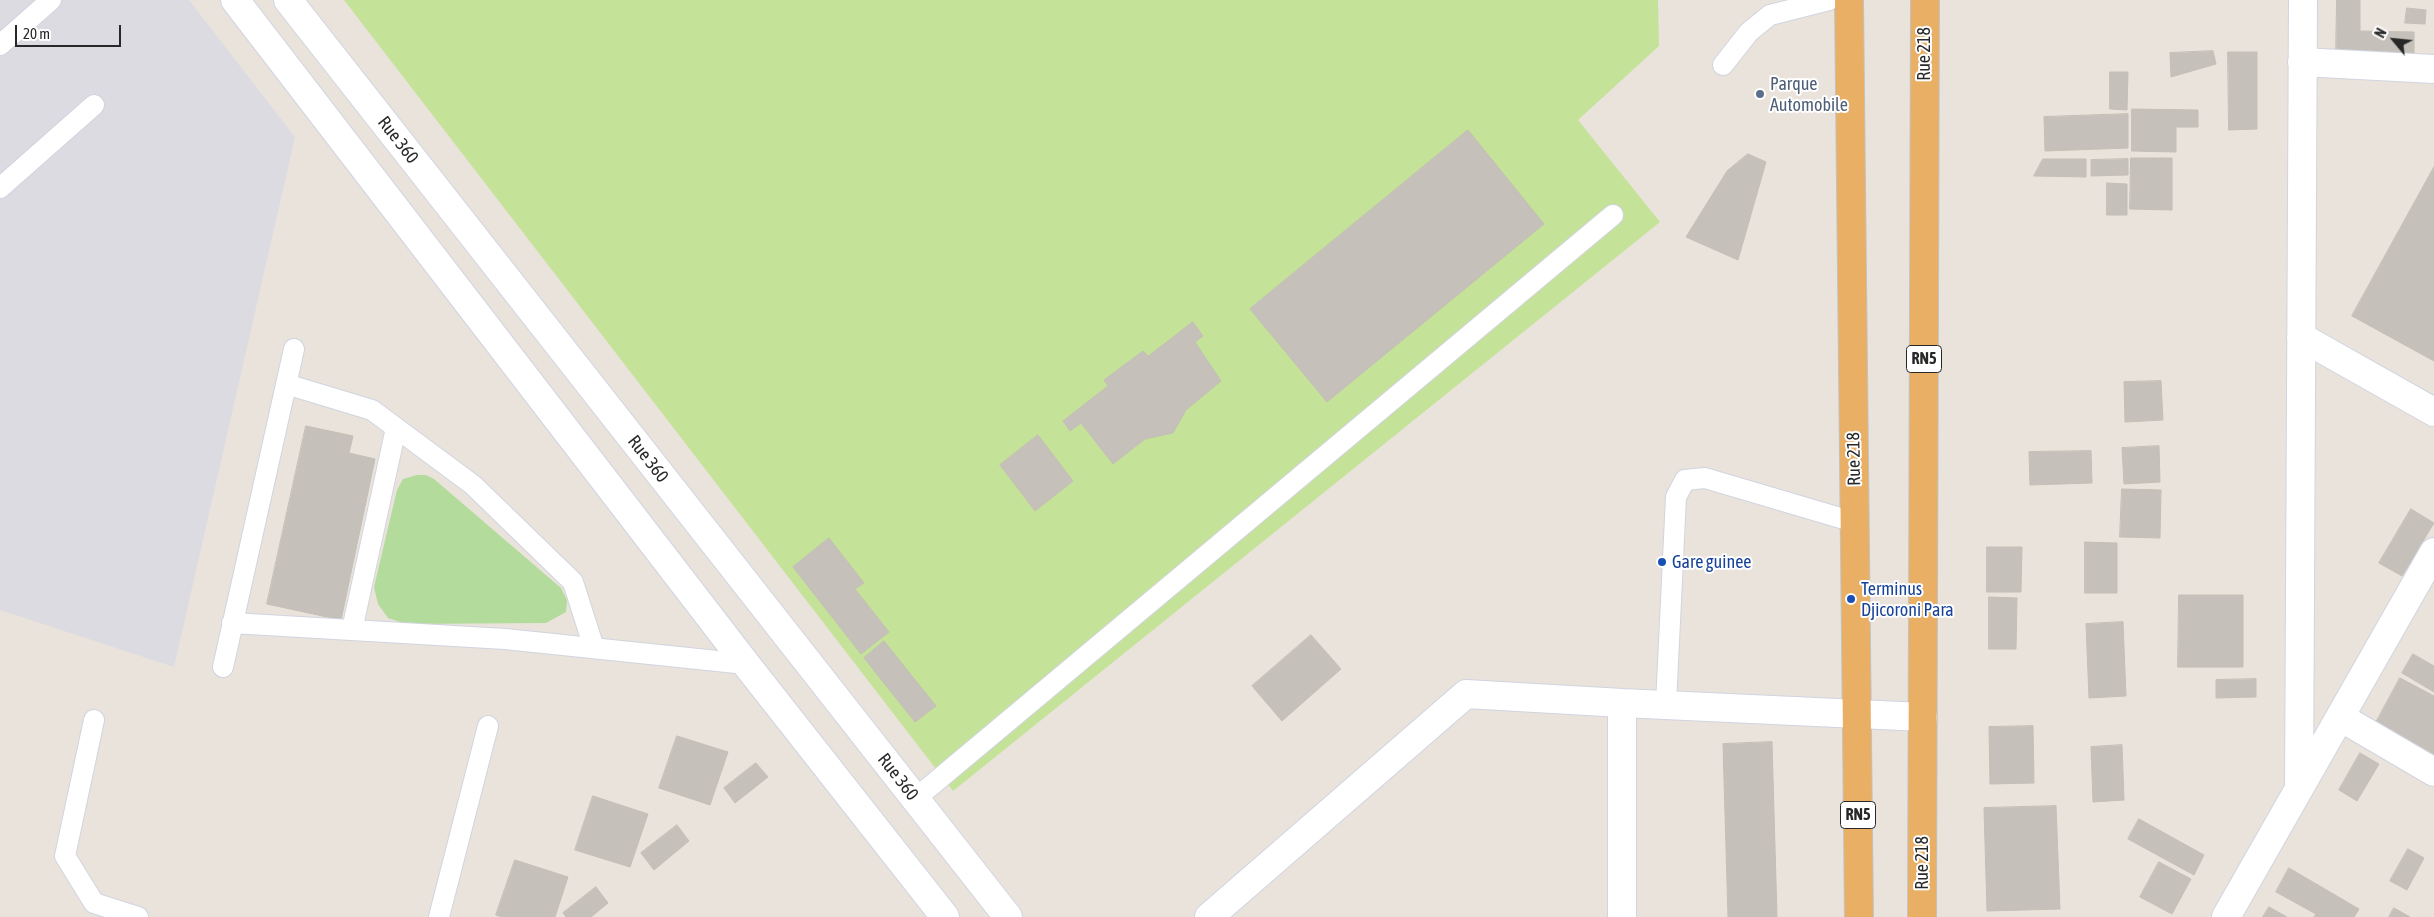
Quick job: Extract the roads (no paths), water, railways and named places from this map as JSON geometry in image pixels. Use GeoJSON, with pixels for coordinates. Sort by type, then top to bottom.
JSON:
{"type":"FeatureCollection","features":[{"type":"Feature","properties":{"kind":"highway","name":"Rue 218"},"geometry":{"type":"LineString","coordinates":[[1849,0],[1858,917]]}},
{"type":"Feature","properties":{"kind":"highway","name":"Rue 218"},"geometry":{"type":"LineString","coordinates":[[1922,917],[1925,0]]}},
{"type":"Feature","properties":{"kind":"street"},"geometry":{"type":"LineString","coordinates":[[235,0],[746,664],[945,917]]}},
{"type":"Feature","properties":{"kind":"street","name":"Rue 360"},"geometry":{"type":"LineString","coordinates":[[288,0],[1008,917]]}},
{"type":"Feature","properties":{"kind":"street"},"geometry":{"type":"LineString","coordinates":[[2299,789],[2303,0]]}},
{"type":"Feature","properties":{"kind":"street"},"geometry":{"type":"LineString","coordinates":[[2302,62],[2434,69]]}},
{"type":"Feature","properties":{"kind":"street"},"geometry":{"type":"LineString","coordinates":[[2301,337],[2434,412]]}},
{"type":"Feature","properties":{"kind":"street"},"geometry":{"type":"LineString","coordinates":[[2226,917],[2434,552]]}},
{"type":"Feature","properties":{"kind":"street"},"geometry":{"type":"LineString","coordinates":[[1209,917],[1466,694],[1923,717]]}},
{"type":"Feature","properties":{"kind":"street"},"geometry":{"type":"LineString","coordinates":[[1622,703],[1622,917]]}},
{"type":"Feature","properties":{"kind":"street"},"geometry":{"type":"LineString","coordinates":[[2340,717],[2434,772]]}},
{"type":"Feature","properties":{"kind":"lane"},"geometry":{"type":"LineString","coordinates":[[0,45],[51,0]]}},
{"type":"Feature","properties":{"kind":"lane"},"geometry":{"type":"LineString","coordinates":[[1722,65],[1749,32],[1770,15],[1829,0]]}},
{"type":"Feature","properties":{"kind":"lane"},"geometry":{"type":"LineString","coordinates":[[0,188],[94,105]]}},
{"type":"Feature","properties":{"kind":"lane"},"geometry":{"type":"LineString","coordinates":[[915,799],[1613,215]]}},
{"type":"Feature","properties":{"kind":"lane"},"geometry":{"type":"LineString","coordinates":[[223,667],[294,349]]}},
{"type":"Feature","properties":{"kind":"lane"},"geometry":{"type":"LineString","coordinates":[[286,384],[372,410],[474,485],[573,582],[594,648]]}},
{"type":"Feature","properties":{"kind":"lane"},"geometry":{"type":"LineString","coordinates":[[352,630],[396,428]]}},
{"type":"Feature","properties":{"kind":"lane"},"geometry":{"type":"LineString","coordinates":[[1666,704],[1676,497],[1685,480],[1705,478],[1854,522]]}},
{"type":"Feature","properties":{"kind":"lane"},"geometry":{"type":"LineString","coordinates":[[232,623],[505,638],[746,664]]}},
{"type":"Feature","properties":{"kind":"lane"},"geometry":{"type":"LineString","coordinates":[[94,720],[65,856],[94,903],[138,917]]}},
{"type":"Feature","properties":{"kind":"lane"},"geometry":{"type":"LineString","coordinates":[[439,917],[488,726]]}},
{"type":"Feature","properties":{"kind":"place","name":"Parque Automobile"},"geometry":{"type":"Point","coordinates":[1760,94]}},
{"type":"Feature","properties":{"kind":"place","name":"Gare guinee"},"geometry":{"type":"Point","coordinates":[1662,562]}},
{"type":"Feature","properties":{"kind":"place","name":"Terminus Djicoroni Para"},"geometry":{"type":"Point","coordinates":[1851,599]}}]}
